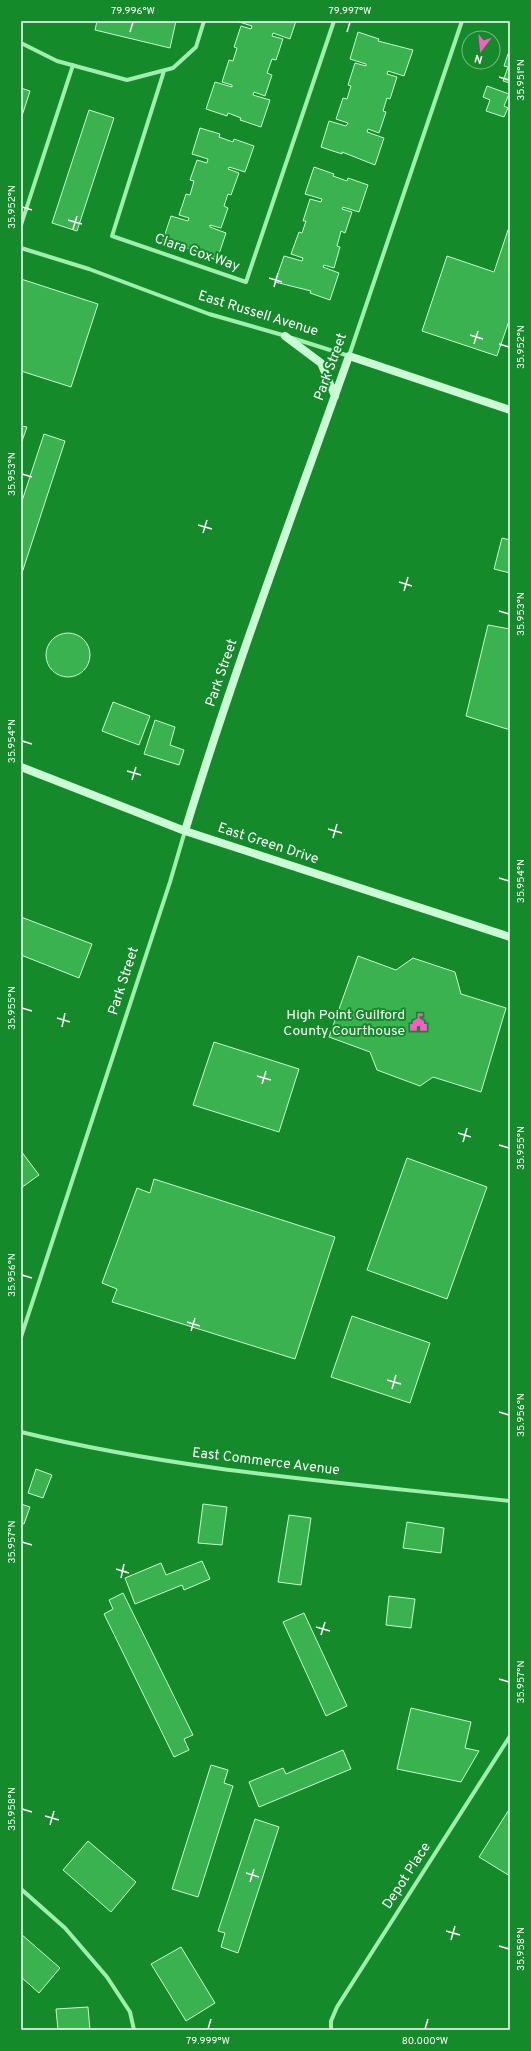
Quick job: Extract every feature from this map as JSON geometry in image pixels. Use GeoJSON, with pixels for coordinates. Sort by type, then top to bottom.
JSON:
{"type":"FeatureCollection","features":[{"type":"Feature","properties":{"kind":"main road"},"geometry":{"type":"LineString","coordinates":[[285,336],[321,364],[335,396]]}},
{"type":"Feature","properties":{"kind":"main road","name":"Park Street"},"geometry":{"type":"LineString","coordinates":[[185,831],[208,755],[277,553],[349,356]]}},
{"type":"Feature","properties":{"kind":"main road","name":"East Russell Avenue"},"geometry":{"type":"LineString","coordinates":[[349,356],[510,410]]}},
{"type":"Feature","properties":{"kind":"main road","name":"East Green Drive"},"geometry":{"type":"LineString","coordinates":[[21,767],[185,831],[510,937]]}},
{"type":"Feature","properties":{"kind":"street"},"geometry":{"type":"LineString","coordinates":[[21,43],[57,61],[127,80],[173,68],[196,47],[204,21]]}},
{"type":"Feature","properties":{"kind":"street","name":"Clara Cox Way"},"geometry":{"type":"LineString","coordinates":[[164,71],[112,236],[246,282],[334,21]]}},
{"type":"Feature","properties":{"kind":"street","name":"Park Street"},"geometry":{"type":"LineString","coordinates":[[349,356],[462,21]]}},
{"type":"Feature","properties":{"kind":"street"},"geometry":{"type":"LineString","coordinates":[[21,225],[73,65]]}},
{"type":"Feature","properties":{"kind":"street","name":"East Russell Avenue"},"geometry":{"type":"LineString","coordinates":[[21,248],[89,269],[209,314],[349,356]]}},
{"type":"Feature","properties":{"kind":"street","name":"Park Street"},"geometry":{"type":"LineString","coordinates":[[21,1337],[170,882],[185,831]]}},
{"type":"Feature","properties":{"kind":"street","name":"East Commerce Avenue"},"geometry":{"type":"LineString","coordinates":[[21,1432],[87,1448],[256,1473],[510,1501]]}},
{"type":"Feature","properties":{"kind":"street","name":"Depot Place"},"geometry":{"type":"LineString","coordinates":[[330,2030],[331,2021],[336,2007],[510,1736]]}},
{"type":"Feature","properties":{"kind":"street"},"geometry":{"type":"LineString","coordinates":[[21,1889],[65,1928],[107,1977],[130,2012],[134,2030]]}},
{"type":"Feature","properties":{"kind":"building"},"geometry":{"type":"Polygon","coordinates":[[[97,21],[176,21],[170,48],[95,30],[97,21]]]}},
{"type":"Feature","properties":{"kind":"building"},"geometry":{"type":"Polygon","coordinates":[[[236,21],[296,21],[290,39],[273,33],[272,36],[283,39],[276,60],[272,59],[267,73],[272,75],[265,96],[254,92],[253,95],[270,100],[261,127],[240,120],[241,118],[228,113],[227,116],[206,109],[215,82],[232,87],[232,85],[222,82],[229,60],[233,61],[237,48],[234,47],[241,26],[251,29],[252,26],[236,21]]]}},
{"type":"Feature","properties":{"kind":"building"},"geometry":{"type":"Polygon","coordinates":[[[358,32],[379,39],[378,41],[413,50],[404,76],[388,71],[387,74],[397,77],[390,99],[387,98],[383,111],[386,112],[379,133],[368,129],[367,132],[384,138],[375,165],[342,152],[342,154],[321,147],[329,121],[346,126],[348,123],[336,119],[343,98],[347,99],[351,86],[348,85],[355,63],[366,66],[366,64],[350,59],[358,32]]]}},
{"type":"Feature","properties":{"kind":"building"},"geometry":{"type":"Polygon","coordinates":[[[509,51],[510,83],[503,81],[508,67],[504,66],[509,51]]]}},
{"type":"Feature","properties":{"kind":"building"},"geometry":{"type":"Polygon","coordinates":[[[487,86],[509,94],[504,106],[508,108],[504,117],[486,111],[490,100],[483,97],[487,86]]]}},
{"type":"Feature","properties":{"kind":"building"},"geometry":{"type":"Polygon","coordinates":[[[21,88],[30,91],[21,119],[21,88]]]}},
{"type":"Feature","properties":{"kind":"building"},"geometry":{"type":"Polygon","coordinates":[[[89,110],[114,118],[77,231],[52,223],[89,110]]]}},
{"type":"Feature","properties":{"kind":"building"},"geometry":{"type":"Polygon","coordinates":[[[200,128],[220,134],[219,137],[233,142],[234,139],[254,146],[245,172],[229,167],[228,169],[239,173],[231,195],[228,194],[224,206],[228,208],[221,228],[210,225],[210,227],[226,233],[217,260],[184,247],[184,249],[162,243],[171,216],[188,221],[189,218],[179,215],[186,194],[190,195],[194,181],[190,180],[197,160],[207,163],[208,159],[192,154],[200,128]]]}},
{"type":"Feature","properties":{"kind":"building"},"geometry":{"type":"Polygon","coordinates":[[[314,167],[334,174],[333,176],[347,181],[348,178],[368,185],[359,212],[343,207],[342,209],[352,212],[345,233],[341,231],[337,246],[340,247],[334,268],[324,265],[323,267],[339,273],[330,300],[310,293],[311,291],[275,282],[284,256],[302,261],[303,258],[291,254],[299,232],[302,233],[306,221],[303,221],[310,199],[321,202],[322,199],[305,194],[314,167]]]}},
{"type":"Feature","properties":{"kind":"building"},"geometry":{"type":"Polygon","coordinates":[[[510,224],[510,318],[497,356],[422,331],[447,256],[494,272],[510,224]]]}},
{"type":"Feature","properties":{"kind":"building"},"geometry":{"type":"Polygon","coordinates":[[[21,279],[98,304],[71,387],[21,371],[21,279]]]}},
{"type":"Feature","properties":{"kind":"building"},"geometry":{"type":"Polygon","coordinates":[[[21,426],[27,427],[21,444],[21,426]]]}},
{"type":"Feature","properties":{"kind":"building"},"geometry":{"type":"Polygon","coordinates":[[[44,434],[65,441],[21,576],[21,504],[44,434]]]}},
{"type":"Feature","properties":{"kind":"building"},"geometry":{"type":"Polygon","coordinates":[[[502,538],[510,540],[510,573],[494,569],[502,538]]]}},
{"type":"Feature","properties":{"kind":"building"},"geometry":{"type":"Polygon","coordinates":[[[488,625],[510,629],[510,730],[466,716],[488,625]]]}},
{"type":"Feature","properties":{"kind":"building"},"geometry":{"type":"Polygon","coordinates":[[[68,633],[80,637],[86,643],[90,655],[86,667],[80,673],[68,677],[56,673],[50,667],[46,655],[50,643],[56,637],[68,633]]]}},
{"type":"Feature","properties":{"kind":"building"},"geometry":{"type":"Polygon","coordinates":[[[113,702],[150,716],[139,745],[102,731],[113,702]]]}},
{"type":"Feature","properties":{"kind":"building"},"geometry":{"type":"Polygon","coordinates":[[[155,720],[175,727],[170,745],[184,750],[179,765],[144,754],[155,720]]]}},
{"type":"Feature","properties":{"kind":"building"},"geometry":{"type":"Polygon","coordinates":[[[21,917],[92,944],[79,978],[21,955],[21,917]]]}},
{"type":"Feature","properties":{"kind":"building","name":"High Point Guilford County Courthouse"},"geometry":{"type":"Polygon","coordinates":[[[358,956],[396,970],[413,958],[455,972],[461,994],[506,1008],[481,1092],[433,1077],[420,1086],[377,1070],[370,1052],[329,1037],[358,956]]]}},
{"type":"Feature","properties":{"kind":"building"},"geometry":{"type":"Polygon","coordinates":[[[214,1042],[299,1069],[279,1132],[193,1105],[214,1042]]]}},
{"type":"Feature","properties":{"kind":"building"},"geometry":{"type":"Polygon","coordinates":[[[21,1151],[39,1175],[21,1188],[21,1151]]]}},
{"type":"Feature","properties":{"kind":"building"},"geometry":{"type":"Polygon","coordinates":[[[407,1158],[487,1187],[447,1299],[367,1270],[407,1158]]]}},
{"type":"Feature","properties":{"kind":"building"},"geometry":{"type":"Polygon","coordinates":[[[154,1179],[335,1237],[295,1359],[112,1302],[117,1289],[102,1283],[137,1188],[150,1193],[154,1179]]]}},
{"type":"Feature","properties":{"kind":"building"},"geometry":{"type":"Polygon","coordinates":[[[352,1316],[430,1343],[410,1403],[331,1377],[352,1316]]]}},
{"type":"Feature","properties":{"kind":"building"},"geometry":{"type":"Polygon","coordinates":[[[36,1469],[52,1475],[43,1498],[28,1493],[36,1469]]]}},
{"type":"Feature","properties":{"kind":"building"},"geometry":{"type":"Polygon","coordinates":[[[21,1504],[30,1507],[24,1524],[21,1523],[21,1504]]]}},
{"type":"Feature","properties":{"kind":"building"},"geometry":{"type":"Polygon","coordinates":[[[203,1504],[227,1507],[222,1545],[198,1543],[203,1504]]]}},
{"type":"Feature","properties":{"kind":"building"},"geometry":{"type":"Polygon","coordinates":[[[289,1515],[311,1518],[301,1585],[278,1582],[289,1515]]]}},
{"type":"Feature","properties":{"kind":"building"},"geometry":{"type":"Polygon","coordinates":[[[407,1522],[444,1528],[441,1553],[403,1548],[407,1522]]]}},
{"type":"Feature","properties":{"kind":"building"},"geometry":{"type":"Polygon","coordinates":[[[202,1561],[210,1579],[184,1590],[182,1585],[135,1604],[125,1578],[161,1563],[166,1575],[202,1561]]]}},
{"type":"Feature","properties":{"kind":"building"},"geometry":{"type":"Polygon","coordinates":[[[123,1593],[193,1735],[184,1739],[189,1750],[174,1757],[104,1614],[113,1609],[109,1600],[123,1593]]]}},
{"type":"Feature","properties":{"kind":"building"},"geometry":{"type":"Polygon","coordinates":[[[389,1596],[415,1599],[411,1628],[386,1625],[389,1596]]]}},
{"type":"Feature","properties":{"kind":"building"},"geometry":{"type":"Polygon","coordinates":[[[304,1613],[347,1706],[326,1716],[283,1622],[304,1613]]]}},
{"type":"Feature","properties":{"kind":"building"},"geometry":{"type":"Polygon","coordinates":[[[411,1708],[471,1722],[465,1748],[479,1751],[461,1782],[397,1769],[411,1708]]]}},
{"type":"Feature","properties":{"kind":"building"},"geometry":{"type":"Polygon","coordinates":[[[343,1750],[351,1769],[259,1807],[249,1782],[283,1768],[286,1774],[343,1750]]]}},
{"type":"Feature","properties":{"kind":"building"},"geometry":{"type":"Polygon","coordinates":[[[211,1765],[228,1770],[224,1783],[233,1786],[198,1897],[172,1889],[211,1765]]]}},
{"type":"Feature","properties":{"kind":"building"},"geometry":{"type":"Polygon","coordinates":[[[510,1808],[510,1876],[479,1857],[510,1808]]]}},
{"type":"Feature","properties":{"kind":"building"},"geometry":{"type":"Polygon","coordinates":[[[255,1819],[279,1827],[238,1953],[221,1947],[225,1933],[218,1931],[255,1819]]]}},
{"type":"Feature","properties":{"kind":"building"},"geometry":{"type":"Polygon","coordinates":[[[88,1841],[136,1882],[111,1912],[63,1870],[88,1841]]]}},
{"type":"Feature","properties":{"kind":"building"},"geometry":{"type":"Polygon","coordinates":[[[21,1934],[60,1968],[39,1993],[21,1977],[21,1934]]]}},
{"type":"Feature","properties":{"kind":"building"},"geometry":{"type":"Polygon","coordinates":[[[181,1947],[215,2003],[186,2021],[151,1964],[181,1947]]]}},
{"type":"Feature","properties":{"kind":"building"},"geometry":{"type":"Polygon","coordinates":[[[88,2007],[90,2030],[58,2030],[56,2009],[88,2007]]]}},
{"type":"Feature","properties":{"kind":"place","name":"High Point Guilford County Courthouse"},"geometry":{"type":"Point","coordinates":[418,1023]}}]}
